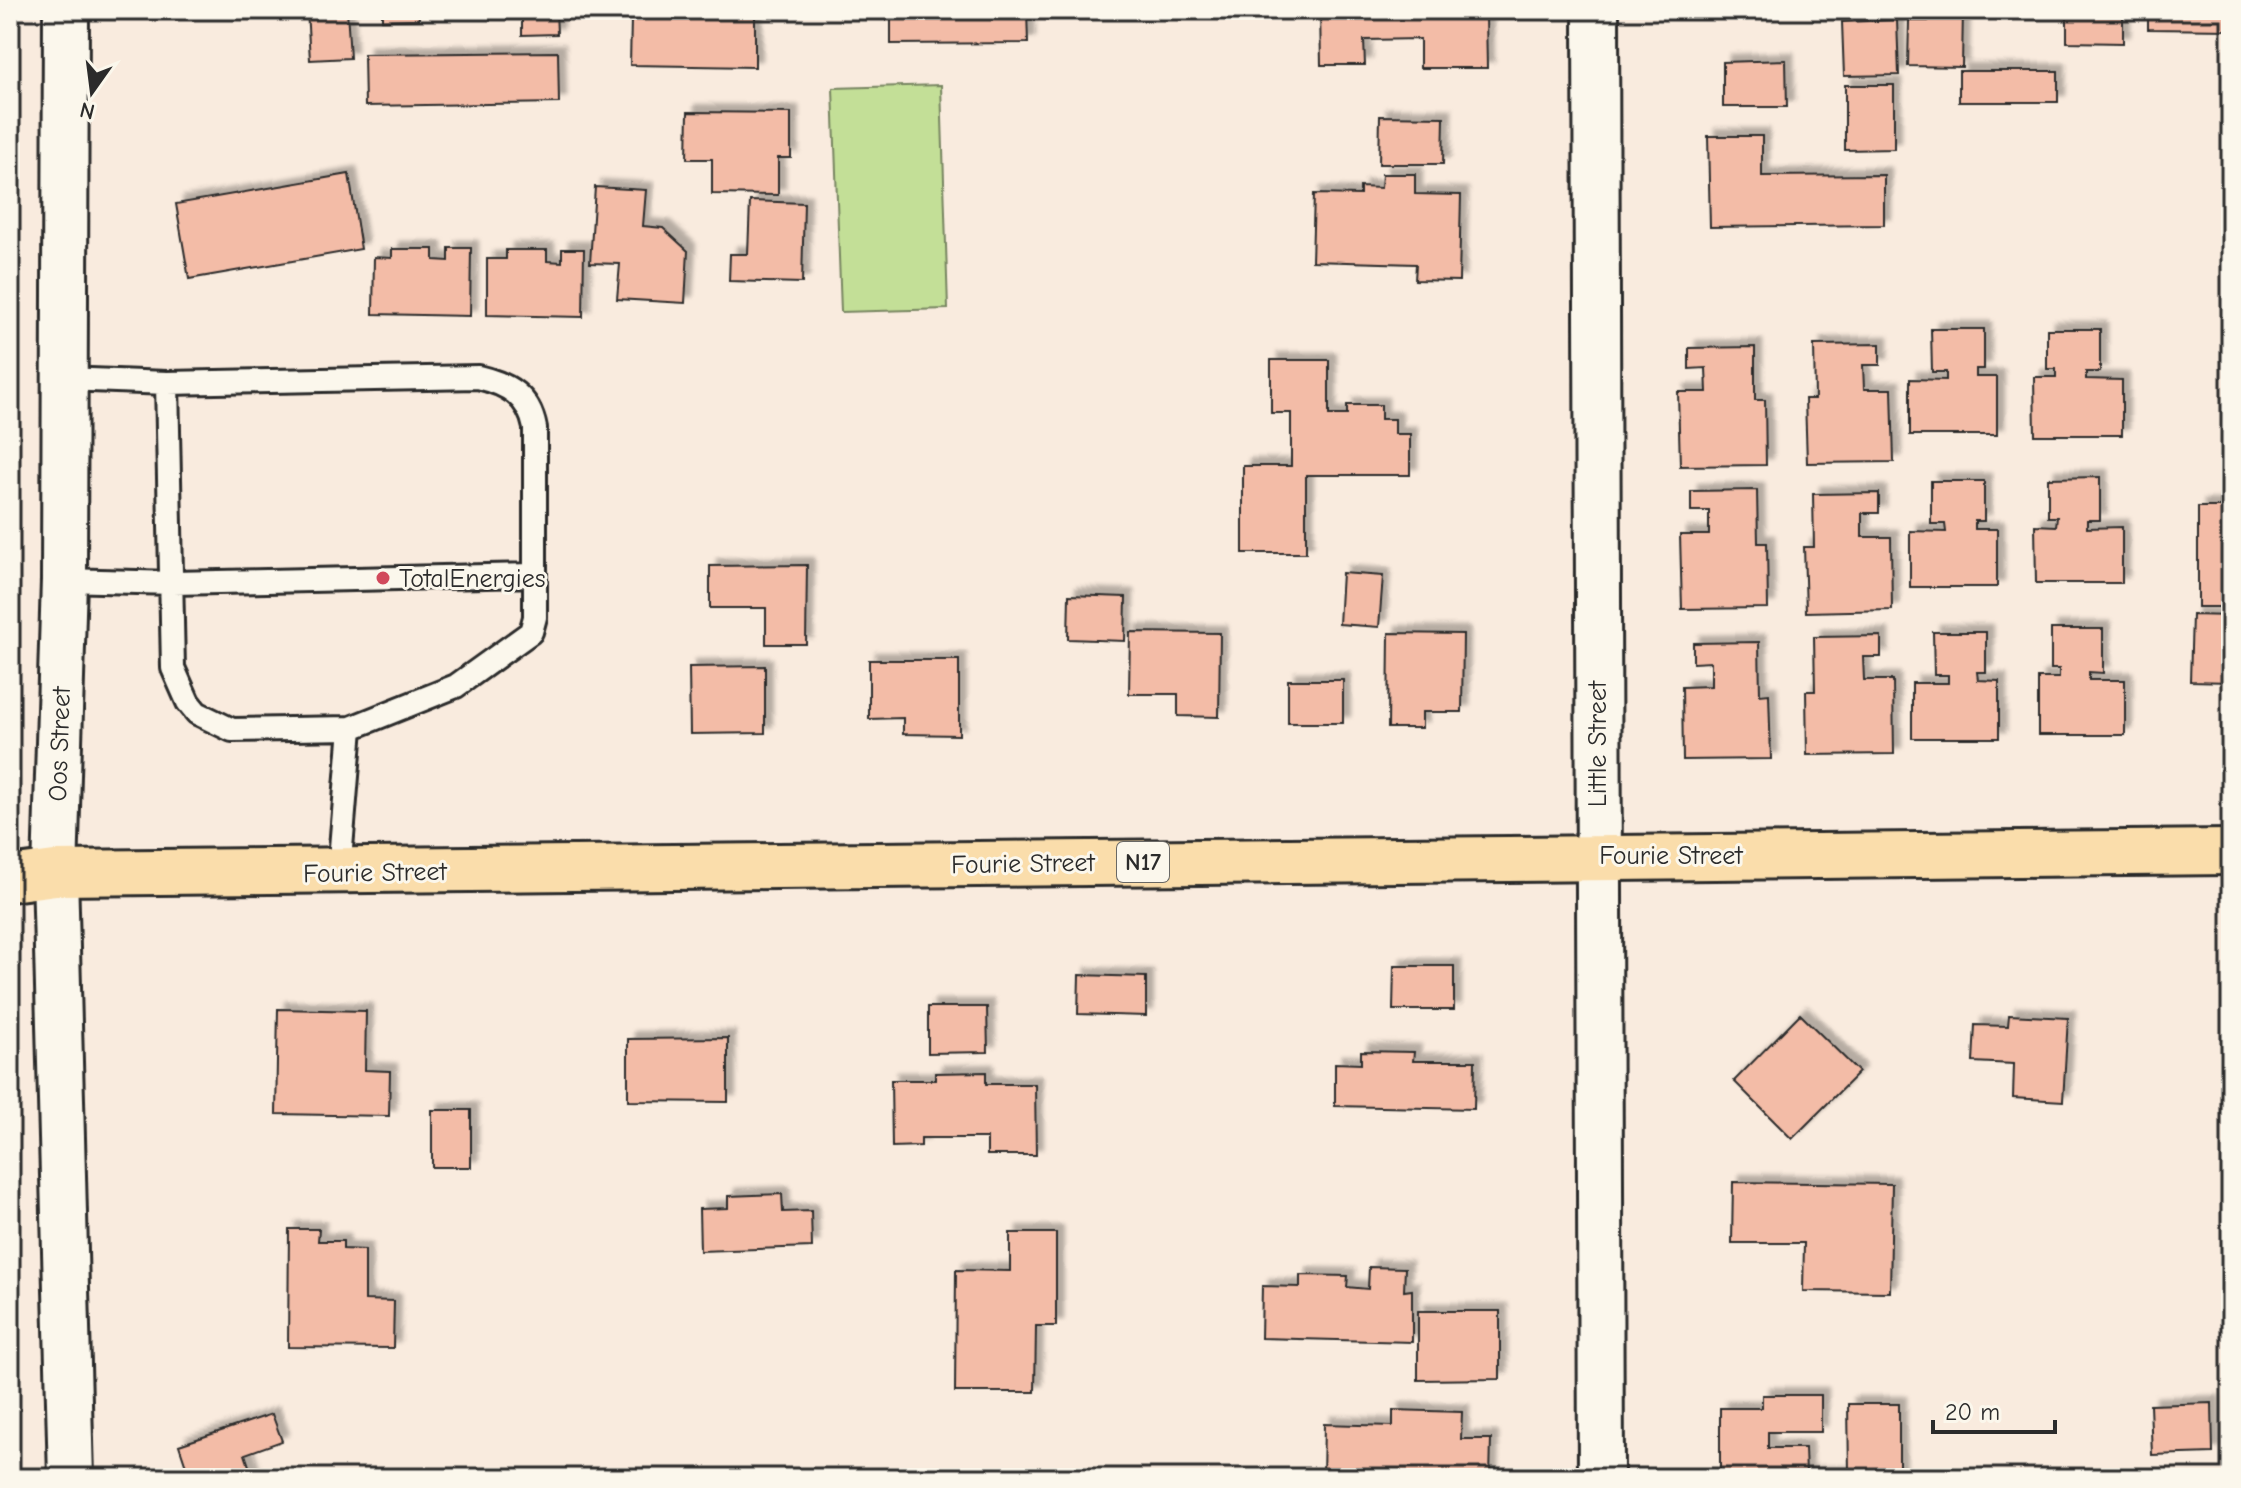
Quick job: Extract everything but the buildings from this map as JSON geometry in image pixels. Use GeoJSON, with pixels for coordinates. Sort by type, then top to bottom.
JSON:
{"type":"FeatureCollection","features":[{"type":"Feature","properties":{"kind":"highway","name":"Fourie Street"},"geometry":{"type":"LineString","coordinates":[[55,873],[2231,852]]}},
{"type":"Feature","properties":{"kind":"highway","name":"N17"},"geometry":{"type":"LineString","coordinates":[[10,879],[55,873]]}},
{"type":"Feature","properties":{"kind":"street","name":"Oos Street"},"geometry":{"type":"LineString","coordinates":[[66,10],[64,580],[55,873],[71,1478]]}},
{"type":"Feature","properties":{"kind":"street","name":"Little Street"},"geometry":{"type":"LineString","coordinates":[[1596,10],[1601,1478]]}},
{"type":"Feature","properties":{"kind":"lane"},"geometry":{"type":"LineString","coordinates":[[65,379],[167,383],[478,377],[499,382],[526,402],[535,428],[534,625],[522,642],[456,686],[351,728],[232,730],[197,713],[188,702],[173,668],[167,383]]}},
{"type":"Feature","properties":{"kind":"lane"},"geometry":{"type":"LineString","coordinates":[[64,580],[173,583],[535,575]]}},
{"type":"Feature","properties":{"kind":"lane"},"geometry":{"type":"LineString","coordinates":[[339,872],[351,728]]}},
{"type":"Feature","properties":{"kind":"green space"},"geometry":{"type":"Polygon","coordinates":[[[941,85],[948,309],[841,312],[833,88],[941,85]]]}},
{"type":"Feature","properties":{"kind":"place","name":"TotalEnergies"},"geometry":{"type":"Point","coordinates":[383,578]}}]}
